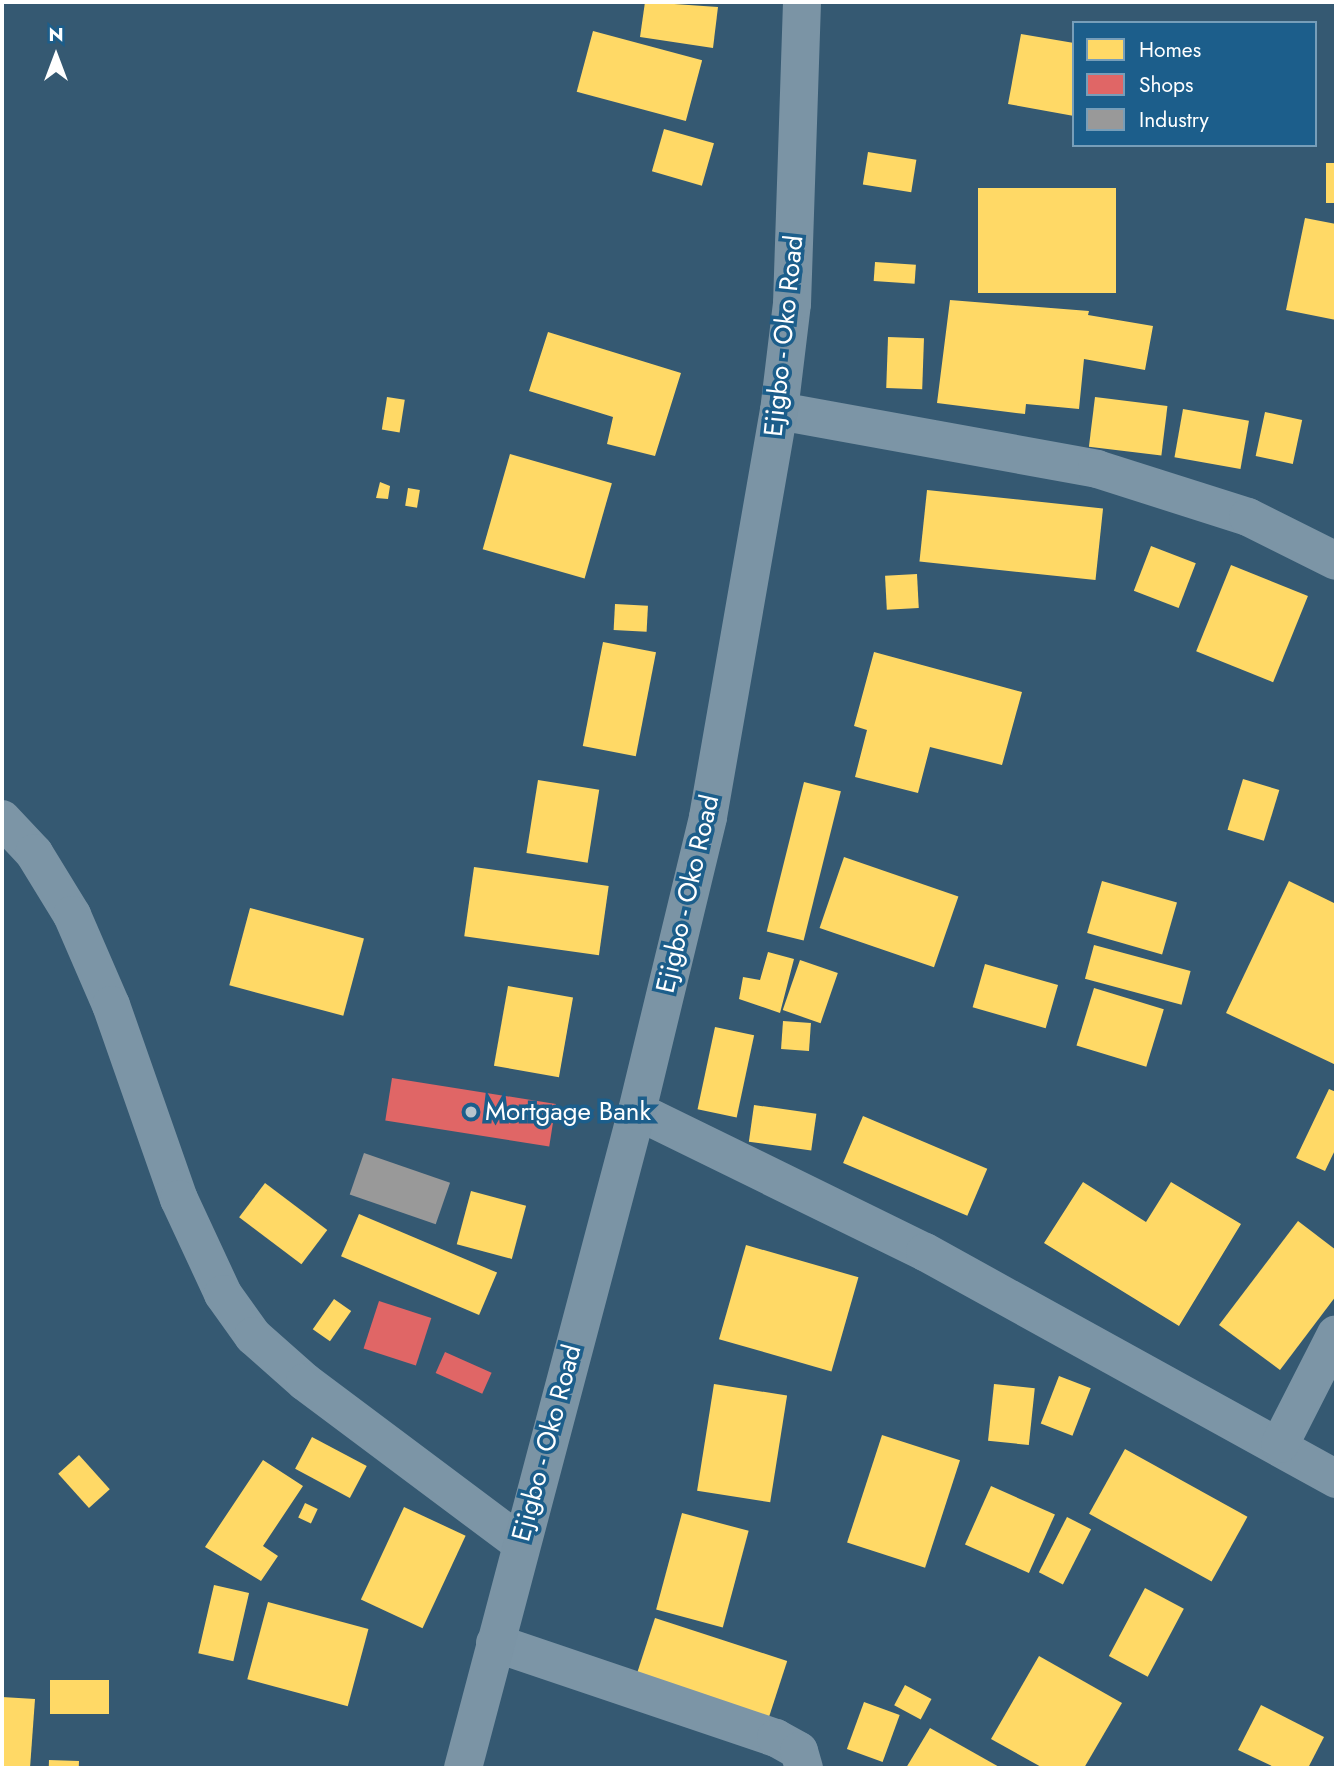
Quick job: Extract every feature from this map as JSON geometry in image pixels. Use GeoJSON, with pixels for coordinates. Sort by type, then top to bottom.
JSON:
{"type":"FeatureCollection","features":[{"type":"Feature","properties":{"kind":"main road","name":"Ejigbo - Oko Road"},"geometry":{"type":"LineString","coordinates":[[463,1768],[520,1543],[637,1111],[708,817],[779,411],[792,304],[802,2]]}},
{"type":"Feature","properties":{"kind":"street"},"geometry":{"type":"LineString","coordinates":[[779,411],[1097,469],[1248,517],[1336,561]]}},
{"type":"Feature","properties":{"kind":"street"},"geometry":{"type":"LineString","coordinates":[[2,819],[34,853],[72,915],[111,1005],[179,1199],[223,1294],[253,1336],[305,1381],[520,1543]]}},
{"type":"Feature","properties":{"kind":"street"},"geometry":{"type":"LineString","coordinates":[[637,1111],[925,1252],[1280,1444],[1336,1479]]}},
{"type":"Feature","properties":{"kind":"street"},"geometry":{"type":"LineString","coordinates":[[1280,1444],[1336,1334]]}},
{"type":"Feature","properties":{"kind":"street"},"geometry":{"type":"LineString","coordinates":[[495,1643],[776,1738],[799,1751],[804,1768]]}},
{"type":"Feature","properties":{"kind":"building: Homes"},"geometry":{"type":"Polygon","coordinates":[[[645,2],[718,7],[713,48],[640,37],[645,2]]]}},
{"type":"Feature","properties":{"kind":"building: Homes"},"geometry":{"type":"Polygon","coordinates":[[[593,31],[702,60],[686,121],[577,92],[593,31]]]}},
{"type":"Feature","properties":{"kind":"building: Homes"},"geometry":{"type":"Polygon","coordinates":[[[1021,34],[1072,43],[1072,116],[1008,104],[1021,34]]]}},
{"type":"Feature","properties":{"kind":"building: Homes"},"geometry":{"type":"Polygon","coordinates":[[[664,129],[714,143],[702,186],[652,171],[664,129]]]}},
{"type":"Feature","properties":{"kind":"building: Homes"},"geometry":{"type":"Polygon","coordinates":[[[868,152],[916,160],[911,192],[863,185],[868,152]]]}},
{"type":"Feature","properties":{"kind":"building: Homes"},"geometry":{"type":"Polygon","coordinates":[[[1326,163],[1336,163],[1336,203],[1326,203],[1326,163]]]}},
{"type":"Feature","properties":{"kind":"building: Homes"},"geometry":{"type":"Polygon","coordinates":[[[978,188],[1116,188],[1116,293],[978,293],[978,188]]]}},
{"type":"Feature","properties":{"kind":"building: Homes"},"geometry":{"type":"Polygon","coordinates":[[[1305,218],[1336,224],[1336,320],[1286,310],[1305,218]]]}},
{"type":"Feature","properties":{"kind":"building: Homes"},"geometry":{"type":"Polygon","coordinates":[[[875,262],[916,265],[915,284],[874,281],[875,262]]]}},
{"type":"Feature","properties":{"kind":"building: Homes"},"geometry":{"type":"Polygon","coordinates":[[[950,300],[1089,311],[1088,315],[1153,326],[1145,370],[1084,359],[1079,409],[1026,404],[1025,414],[937,403],[950,300]]]}},
{"type":"Feature","properties":{"kind":"building: Homes"},"geometry":{"type":"Polygon","coordinates":[[[548,332],[681,373],[655,456],[607,444],[613,417],[529,391],[548,332]]]}},
{"type":"Feature","properties":{"kind":"building: Homes"},"geometry":{"type":"Polygon","coordinates":[[[888,337],[924,338],[922,389],[886,388],[888,337]]]}},
{"type":"Feature","properties":{"kind":"building: Homes"},"geometry":{"type":"Polygon","coordinates":[[[387,397],[405,400],[400,432],[382,430],[387,397]]]}},
{"type":"Feature","properties":{"kind":"building: Homes"},"geometry":{"type":"Polygon","coordinates":[[[1095,397],[1167,406],[1161,456],[1089,447],[1095,397]]]}},
{"type":"Feature","properties":{"kind":"building: Homes"},"geometry":{"type":"Polygon","coordinates":[[[1183,409],[1249,421],[1240,469],[1174,457],[1183,409]]]}},
{"type":"Feature","properties":{"kind":"building: Homes"},"geometry":{"type":"Polygon","coordinates":[[[1265,412],[1302,420],[1293,464],[1256,456],[1265,412]]]}},
{"type":"Feature","properties":{"kind":"building: Homes"},"geometry":{"type":"Polygon","coordinates":[[[510,454],[612,483],[585,578],[483,549],[510,454]]]}},
{"type":"Feature","properties":{"kind":"building: Homes"},"geometry":{"type":"Polygon","coordinates":[[[380,482],[390,486],[388,499],[376,498],[380,482]]]}},
{"type":"Feature","properties":{"kind":"building: Homes"},"geometry":{"type":"Polygon","coordinates":[[[408,488],[420,490],[417,508],[405,506],[408,488]]]}},
{"type":"Feature","properties":{"kind":"building: Homes"},"geometry":{"type":"Polygon","coordinates":[[[927,490],[1103,509],[1096,580],[919,562],[927,490]]]}},
{"type":"Feature","properties":{"kind":"building: Homes"},"geometry":{"type":"Polygon","coordinates":[[[1151,546],[1196,563],[1179,608],[1134,591],[1151,546]]]}},
{"type":"Feature","properties":{"kind":"building: Homes"},"geometry":{"type":"Polygon","coordinates":[[[1231,565],[1308,596],[1273,682],[1196,651],[1231,565]]]}},
{"type":"Feature","properties":{"kind":"building: Homes"},"geometry":{"type":"Polygon","coordinates":[[[917,574],[919,608],[887,610],[885,576],[917,574]]]}},
{"type":"Feature","properties":{"kind":"building: Homes"},"geometry":{"type":"Polygon","coordinates":[[[615,604],[648,606],[647,632],[614,630],[615,604]]]}},
{"type":"Feature","properties":{"kind":"building: Homes"},"geometry":{"type":"Polygon","coordinates":[[[603,642],[656,652],[636,756],[583,746],[603,642]]]}},
{"type":"Feature","properties":{"kind":"building: Homes"},"geometry":{"type":"Polygon","coordinates":[[[874,652],[1022,692],[1002,765],[930,747],[918,793],[855,777],[867,730],[854,726],[874,652]]]}},
{"type":"Feature","properties":{"kind":"building: Homes"},"geometry":{"type":"Polygon","coordinates":[[[1243,779],[1279,790],[1264,841],[1228,830],[1243,779]]]}},
{"type":"Feature","properties":{"kind":"building: Homes"},"geometry":{"type":"Polygon","coordinates":[[[538,780],[599,790],[588,863],[526,853],[538,780]]]}},
{"type":"Feature","properties":{"kind":"building: Homes"},"geometry":{"type":"Polygon","coordinates":[[[804,782],[841,791],[804,941],[767,931],[804,782]]]}},
{"type":"Feature","properties":{"kind":"building: Homes"},"geometry":{"type":"Polygon","coordinates":[[[844,857],[958,896],[934,967],[820,928],[844,857]]]}},
{"type":"Feature","properties":{"kind":"building: Homes"},"geometry":{"type":"Polygon","coordinates":[[[474,867],[609,886],[599,955],[464,936],[474,867]]]}},
{"type":"Feature","properties":{"kind":"building: Homes"},"geometry":{"type":"Polygon","coordinates":[[[1102,881],[1177,902],[1162,954],[1087,933],[1102,881]]]}},
{"type":"Feature","properties":{"kind":"building: Homes"},"geometry":{"type":"Polygon","coordinates":[[[1289,881],[1336,904],[1336,1065],[1226,1013],[1289,881]]]}},
{"type":"Feature","properties":{"kind":"building: Homes"},"geometry":{"type":"Polygon","coordinates":[[[250,908],[364,939],[343,1016],[229,985],[250,908]]]}},
{"type":"Feature","properties":{"kind":"building: Homes"},"geometry":{"type":"Polygon","coordinates":[[[1094,945],[1191,971],[1182,1005],[1085,979],[1094,945]]]}},
{"type":"Feature","properties":{"kind":"building: Homes"},"geometry":{"type":"Polygon","coordinates":[[[768,952],[794,959],[780,1013],[739,999],[743,977],[760,980],[768,952]]]}},
{"type":"Feature","properties":{"kind":"building: Homes"},"geometry":{"type":"Polygon","coordinates":[[[800,960],[838,973],[821,1023],[783,1010],[800,960]]]}},
{"type":"Feature","properties":{"kind":"building: Homes"},"geometry":{"type":"Polygon","coordinates":[[[985,964],[1058,985],[1046,1028],[973,1007],[985,964]]]}},
{"type":"Feature","properties":{"kind":"building: Homes"},"geometry":{"type":"Polygon","coordinates":[[[508,986],[573,997],[559,1077],[494,1066],[508,986]]]}},
{"type":"Feature","properties":{"kind":"building: Homes"},"geometry":{"type":"Polygon","coordinates":[[[1094,988],[1164,1009],[1146,1067],[1076,1045],[1094,988]]]}},
{"type":"Feature","properties":{"kind":"building: Homes"},"geometry":{"type":"Polygon","coordinates":[[[783,1021],[811,1023],[809,1051],[781,1049],[783,1021]]]}},
{"type":"Feature","properties":{"kind":"building: Homes"},"geometry":{"type":"Polygon","coordinates":[[[715,1027],[754,1035],[737,1117],[698,1109],[715,1027]]]}},
{"type":"Feature","properties":{"kind":"building: Homes"},"geometry":{"type":"Polygon","coordinates":[[[1329,1089],[1336,1092],[1336,1148],[1325,1171],[1296,1158],[1329,1089]]]}},
{"type":"Feature","properties":{"kind":"building: Homes"},"geometry":{"type":"Polygon","coordinates":[[[754,1105],[816,1114],[811,1150],[749,1142],[754,1105]]]}},
{"type":"Feature","properties":{"kind":"building: Homes"},"geometry":{"type":"Polygon","coordinates":[[[863,1116],[987,1169],[967,1216],[843,1163],[863,1116]]]}},
{"type":"Feature","properties":{"kind":"building: Homes"},"geometry":{"type":"Polygon","coordinates":[[[1083,1182],[1146,1222],[1171,1182],[1241,1224],[1179,1326],[1044,1243],[1083,1182]]]}},
{"type":"Feature","properties":{"kind":"building: Homes"},"geometry":{"type":"Polygon","coordinates":[[[265,1183],[327,1230],[301,1264],[239,1217],[265,1183]]]}},
{"type":"Feature","properties":{"kind":"building: Homes"},"geometry":{"type":"Polygon","coordinates":[[[471,1191],[526,1206],[512,1259],[457,1244],[471,1191]]]}},
{"type":"Feature","properties":{"kind":"building: Homes"},"geometry":{"type":"Polygon","coordinates":[[[359,1214],[497,1273],[479,1315],[341,1256],[359,1214]]]}},
{"type":"Feature","properties":{"kind":"building: Homes"},"geometry":{"type":"Polygon","coordinates":[[[1298,1221],[1336,1250],[1336,1296],[1280,1370],[1219,1325],[1298,1221]]]}},
{"type":"Feature","properties":{"kind":"building: Homes"},"geometry":{"type":"Polygon","coordinates":[[[746,1245],[858,1277],[831,1371],[719,1339],[746,1245]]]}},
{"type":"Feature","properties":{"kind":"building: Homes"},"geometry":{"type":"Polygon","coordinates":[[[334,1299],[351,1311],[330,1341],[313,1329],[334,1299]]]}},
{"type":"Feature","properties":{"kind":"building: Homes"},"geometry":{"type":"Polygon","coordinates":[[[1059,1376],[1091,1388],[1072,1436],[1041,1424],[1059,1376]]]}},
{"type":"Feature","properties":{"kind":"building: Homes"},"geometry":{"type":"Polygon","coordinates":[[[714,1384],[787,1396],[770,1502],[697,1491],[714,1384]]]}},
{"type":"Feature","properties":{"kind":"building: Homes"},"geometry":{"type":"Polygon","coordinates":[[[994,1384],[1035,1388],[1029,1445],[988,1441],[994,1384]]]}},
{"type":"Feature","properties":{"kind":"building: Homes"},"geometry":{"type":"Polygon","coordinates":[[[882,1435],[960,1460],[925,1568],[847,1542],[882,1435]]]}},
{"type":"Feature","properties":{"kind":"building: Homes"},"geometry":{"type":"Polygon","coordinates":[[[312,1437],[367,1466],[350,1498],[295,1469],[312,1437]]]}},
{"type":"Feature","properties":{"kind":"building: Homes"},"geometry":{"type":"Polygon","coordinates":[[[1125,1449],[1247,1517],[1212,1582],[1089,1514],[1125,1449]]]}},
{"type":"Feature","properties":{"kind":"building: Homes"},"geometry":{"type":"Polygon","coordinates":[[[79,1455],[110,1489],[89,1508],[58,1474],[79,1455]]]}},
{"type":"Feature","properties":{"kind":"building: Homes"},"geometry":{"type":"Polygon","coordinates":[[[263,1460],[303,1486],[263,1546],[278,1556],[261,1581],[205,1547],[263,1460]]]}},
{"type":"Feature","properties":{"kind":"building: Homes"},"geometry":{"type":"Polygon","coordinates":[[[991,1486],[1055,1514],[1029,1573],[965,1544],[991,1486]]]}},
{"type":"Feature","properties":{"kind":"building: Homes"},"geometry":{"type":"Polygon","coordinates":[[[305,1503],[318,1509],[311,1523],[298,1518],[305,1503]]]}},
{"type":"Feature","properties":{"kind":"building: Homes"},"geometry":{"type":"Polygon","coordinates":[[[404,1507],[466,1536],[423,1628],[361,1599],[404,1507]]]}},
{"type":"Feature","properties":{"kind":"building: Homes"},"geometry":{"type":"Polygon","coordinates":[[[682,1513],[749,1531],[723,1627],[656,1610],[682,1513]]]}},
{"type":"Feature","properties":{"kind":"building: Homes"},"geometry":{"type":"Polygon","coordinates":[[[1067,1517],[1091,1529],[1063,1585],[1039,1572],[1067,1517]]]}},
{"type":"Feature","properties":{"kind":"building: Homes"},"geometry":{"type":"Polygon","coordinates":[[[214,1585],[249,1593],[233,1661],[198,1653],[214,1585]]]}},
{"type":"Feature","properties":{"kind":"building: Homes"},"geometry":{"type":"Polygon","coordinates":[[[1145,1588],[1184,1609],[1148,1677],[1109,1656],[1145,1588]]]}},
{"type":"Feature","properties":{"kind":"building: Homes"},"geometry":{"type":"Polygon","coordinates":[[[268,1602],[368,1629],[348,1706],[247,1679],[268,1602]]]}},
{"type":"Feature","properties":{"kind":"building: Homes"},"geometry":{"type":"Polygon","coordinates":[[[655,1618],[787,1661],[767,1724],[635,1681],[655,1618]]]}},
{"type":"Feature","properties":{"kind":"building: Homes"},"geometry":{"type":"Polygon","coordinates":[[[1039,1656],[1122,1703],[1084,1768],[1043,1768],[991,1739],[1039,1656]]]}},
{"type":"Feature","properties":{"kind":"building: Homes"},"geometry":{"type":"Polygon","coordinates":[[[50,1680],[109,1680],[109,1714],[50,1714],[50,1680]]]}},
{"type":"Feature","properties":{"kind":"building: Homes"},"geometry":{"type":"Polygon","coordinates":[[[905,1685],[931,1699],[921,1719],[894,1705],[905,1685]]]}},
{"type":"Feature","properties":{"kind":"building: Homes"},"geometry":{"type":"Polygon","coordinates":[[[2,1697],[35,1699],[30,1768],[2,1768],[2,1697]]]}},
{"type":"Feature","properties":{"kind":"building: Homes"},"geometry":{"type":"Polygon","coordinates":[[[864,1702],[900,1715],[883,1762],[847,1749],[864,1702]]]}},
{"type":"Feature","properties":{"kind":"building: Homes"},"geometry":{"type":"Polygon","coordinates":[[[1261,1705],[1324,1737],[1308,1768],[1276,1768],[1238,1750],[1261,1705]]]}},
{"type":"Feature","properties":{"kind":"building: Homes"},"geometry":{"type":"Polygon","coordinates":[[[930,1728],[1001,1768],[906,1768],[930,1728]]]}},
{"type":"Feature","properties":{"kind":"building: Homes"},"geometry":{"type":"Polygon","coordinates":[[[49,1760],[79,1761],[79,1768],[49,1768],[49,1760]]]}},
{"type":"Feature","properties":{"kind":"building: Shops","name":"Mortgage Bank"},"geometry":{"type":"Polygon","coordinates":[[[392,1078],[556,1104],[549,1146],[385,1120],[392,1078]]]}},
{"type":"Feature","properties":{"kind":"building: Shops"},"geometry":{"type":"Polygon","coordinates":[[[379,1301],[431,1318],[416,1366],[364,1349],[379,1301]]]}},
{"type":"Feature","properties":{"kind":"building: Shops"},"geometry":{"type":"Polygon","coordinates":[[[445,1352],[492,1373],[482,1394],[436,1373],[445,1352]]]}},
{"type":"Feature","properties":{"kind":"building: Industry"},"geometry":{"type":"Polygon","coordinates":[[[364,1153],[450,1183],[436,1224],[350,1195],[364,1153]]]}},
{"type":"Feature","properties":{"kind":"place","name":"Mortgage Bank"},"geometry":{"type":"Point","coordinates":[471,1112]}}]}
